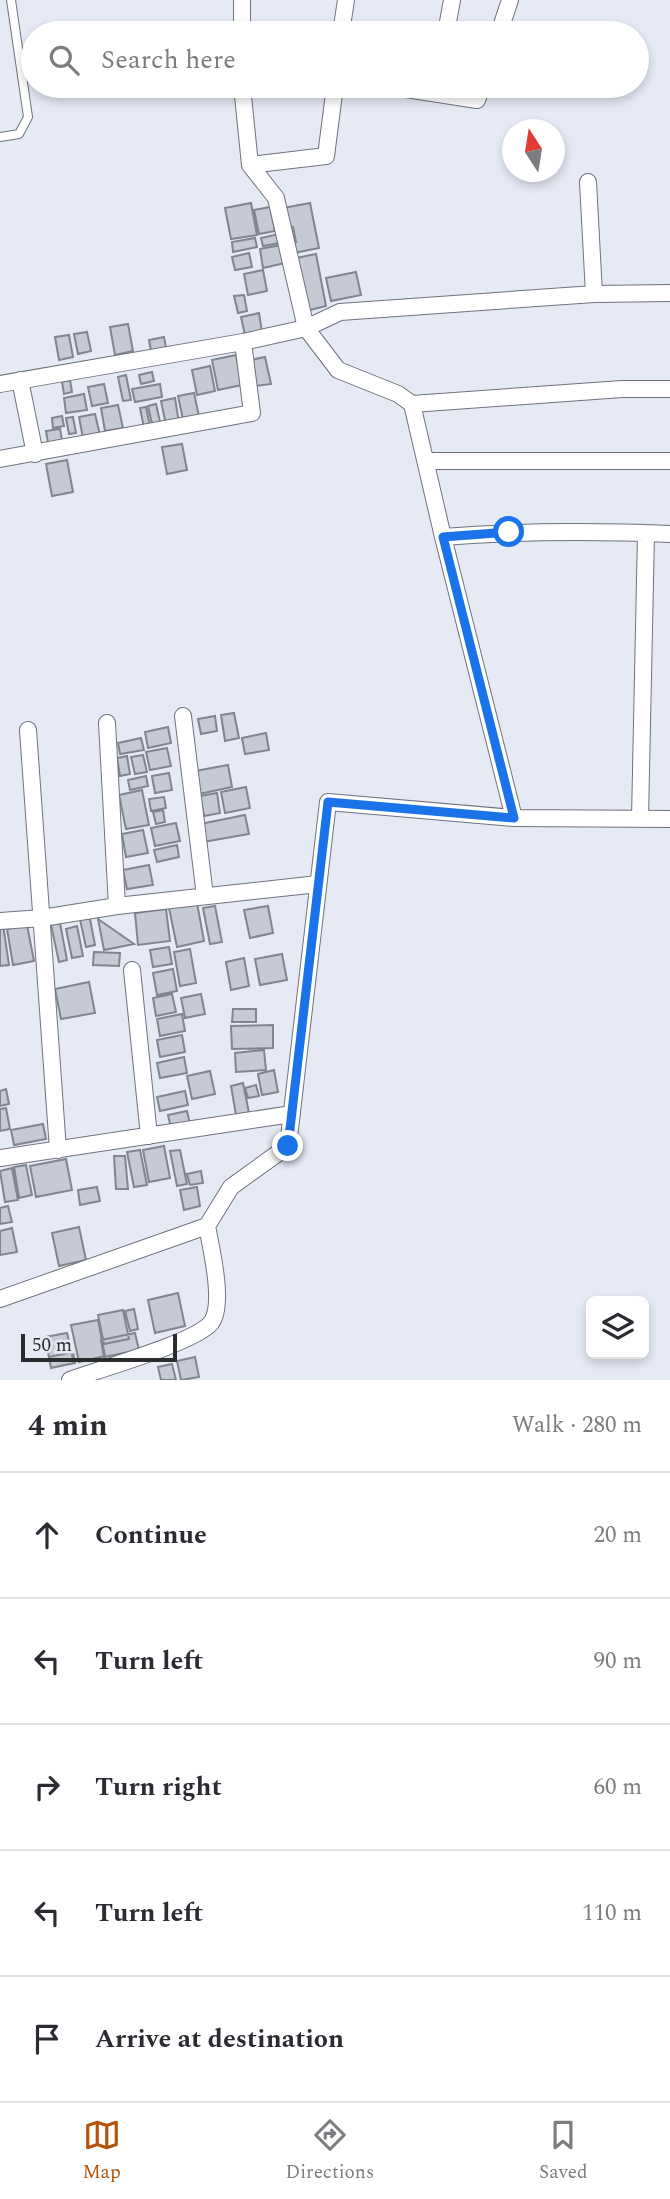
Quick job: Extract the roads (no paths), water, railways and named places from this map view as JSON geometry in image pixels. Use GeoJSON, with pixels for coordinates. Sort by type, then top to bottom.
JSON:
{"type":"FeatureCollection","features":[{"type":"Feature","properties":{"kind":"street"},"geometry":{"type":"LineString","coordinates":[[242,0],[242,21]]}},
{"type":"Feature","properties":{"kind":"street"},"geometry":{"type":"LineString","coordinates":[[343,21],[346,0]]}},
{"type":"Feature","properties":{"kind":"street"},"geometry":{"type":"LineString","coordinates":[[448,21],[452,0]]}},
{"type":"Feature","properties":{"kind":"street"},"geometry":{"type":"LineString","coordinates":[[503,21],[510,0]]}},
{"type":"Feature","properties":{"kind":"street"},"geometry":{"type":"LineString","coordinates":[[243,98],[250,165],[276,198],[306,328],[338,370],[398,394],[412,404],[622,389],[670,389]]}},
{"type":"Feature","properties":{"kind":"street"},"geometry":{"type":"LineString","coordinates":[[250,165],[326,156],[333,98]]}},
{"type":"Feature","properties":{"kind":"street"},"geometry":{"type":"LineString","coordinates":[[588,182],[594,294]]}},
{"type":"Feature","properties":{"kind":"street"},"geometry":{"type":"LineString","coordinates":[[0,384],[243,342],[306,328],[340,312],[594,294],[670,293]]}},
{"type":"Feature","properties":{"kind":"street"},"geometry":{"type":"LineString","coordinates":[[0,459],[252,414],[243,342]]}},
{"type":"Feature","properties":{"kind":"street"},"geometry":{"type":"LineString","coordinates":[[20,380],[35,454]]}},
{"type":"Feature","properties":{"kind":"street"},"geometry":{"type":"LineString","coordinates":[[412,404],[514,818]]}},
{"type":"Feature","properties":{"kind":"street"},"geometry":{"type":"LineString","coordinates":[[426,461],[670,461]]}},
{"type":"Feature","properties":{"kind":"street"},"geometry":{"type":"LineString","coordinates":[[443,537],[509,532],[670,534]]}},
{"type":"Feature","properties":{"kind":"street"},"geometry":{"type":"LineString","coordinates":[[640,819],[646,533]]}},
{"type":"Feature","properties":{"kind":"street"},"geometry":{"type":"LineString","coordinates":[[183,716],[205,896]]}},
{"type":"Feature","properties":{"kind":"street"},"geometry":{"type":"LineString","coordinates":[[107,723],[117,906]]}},
{"type":"Feature","properties":{"kind":"street"},"geometry":{"type":"LineString","coordinates":[[28,730],[58,1150]]}},
{"type":"Feature","properties":{"kind":"street"},"geometry":{"type":"LineString","coordinates":[[70,1380],[181,1341],[211,1323],[216,1309],[217,1291],[207,1226],[230,1187],[288,1146],[328,802],[514,818],[670,819]]}},
{"type":"Feature","properties":{"kind":"street"},"geometry":{"type":"LineString","coordinates":[[0,921],[318,884]]}},
{"type":"Feature","properties":{"kind":"street"},"geometry":{"type":"LineString","coordinates":[[132,970],[149,1136]]}},
{"type":"Feature","properties":{"kind":"street"},"geometry":{"type":"LineString","coordinates":[[0,1158],[292,1114]]}},
{"type":"Feature","properties":{"kind":"street"},"geometry":{"type":"LineString","coordinates":[[0,1299],[207,1226]]}},
{"type":"Feature","properties":{"kind":"lane"},"geometry":{"type":"LineString","coordinates":[[11,0],[21,69]]}},
{"type":"Feature","properties":{"kind":"lane"},"geometry":{"type":"LineString","coordinates":[[0,137],[19,134],[28,117],[25,98]]}}]}
